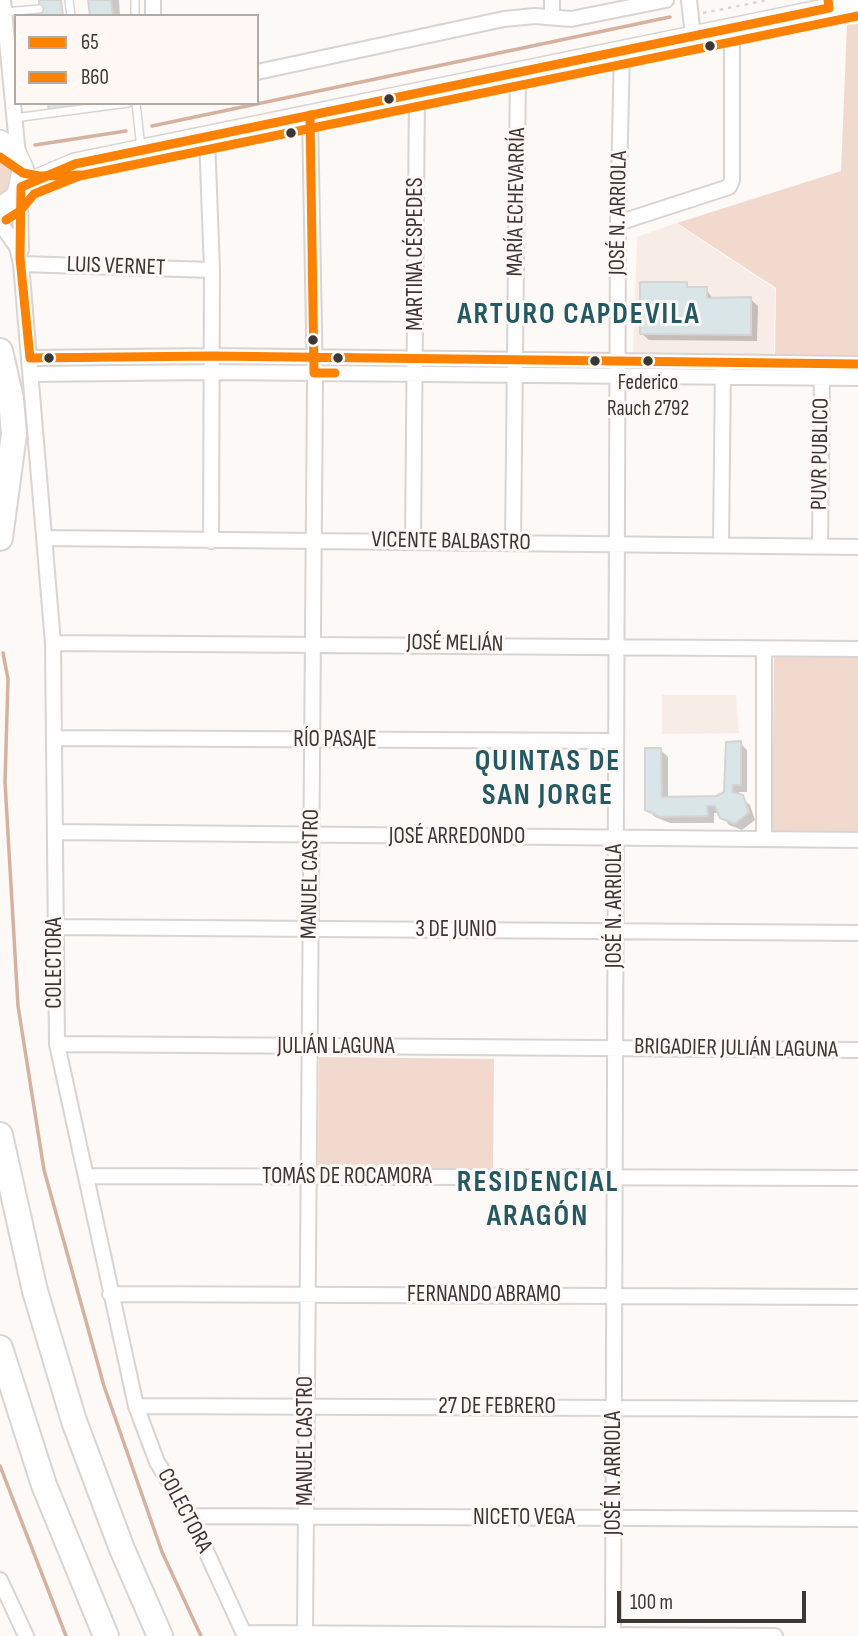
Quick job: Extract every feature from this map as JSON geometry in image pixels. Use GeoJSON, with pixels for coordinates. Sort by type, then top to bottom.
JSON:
{"type":"FeatureCollection","features":[{"type":"Feature","properties":{"kind":"highway"},"geometry":{"type":"LineString","coordinates":[[0,351],[11,399],[14,434],[0,538]]}},
{"type":"Feature","properties":{"kind":"highway"},"geometry":{"type":"LineString","coordinates":[[0,1135],[35,1291],[74,1420],[122,1549],[160,1636]]}},
{"type":"Feature","properties":{"kind":"highway"},"geometry":{"type":"LineString","coordinates":[[0,1348],[44,1485],[106,1636]]}},
{"type":"Feature","properties":{"kind":"main road"},"geometry":{"type":"LineString","coordinates":[[0,141],[19,158],[40,164],[75,164],[518,70],[622,51],[691,26],[732,29],[828,4],[858,3]]}},
{"type":"Feature","properties":{"kind":"main road"},"geometry":{"type":"LineString","coordinates":[[0,209],[12,202],[20,190],[23,170],[19,158]]}},
{"type":"Feature","properties":{"kind":"main road"},"geometry":{"type":"LineString","coordinates":[[20,190],[75,164]]}},
{"type":"Feature","properties":{"kind":"street"},"geometry":{"type":"LineString","coordinates":[[552,0],[552,17]]}},
{"type":"Feature","properties":{"kind":"street"},"geometry":{"type":"LineString","coordinates":[[259,72],[504,19],[571,19],[666,0]]}},
{"type":"Feature","properties":{"kind":"street"},"geometry":{"type":"LineString","coordinates":[[689,0],[691,26]]}},
{"type":"Feature","properties":{"kind":"street"},"geometry":{"type":"LineString","coordinates":[[4,6],[11,37],[12,64],[12,90],[6,119],[19,158]]}},
{"type":"Feature","properties":{"kind":"street"},"geometry":{"type":"LineString","coordinates":[[618,223],[723,191],[732,180],[732,29]]}},
{"type":"Feature","properties":{"kind":"street","name":"JOSÉ N. ARRIOLA"},"geometry":{"type":"LineString","coordinates":[[613,1635],[615,741],[619,543],[617,368],[622,51]]}},
{"type":"Feature","properties":{"kind":"street","name":"MARÍA ECHEVARRÍA"},"geometry":{"type":"LineString","coordinates":[[513,543],[518,70]]}},
{"type":"Feature","properties":{"kind":"street","name":"MARTINA CÉSPEDES"},"geometry":{"type":"LineString","coordinates":[[413,542],[418,92]]}},
{"type":"Feature","properties":{"kind":"street","name":"MANUEL CASTRO"},"geometry":{"type":"LineString","coordinates":[[305,1633],[314,365],[310,115]]}},
{"type":"Feature","properties":{"kind":"street"},"geometry":{"type":"LineString","coordinates":[[207,137],[212,270],[211,541]]}},
{"type":"Feature","properties":{"kind":"street","name":"COLECTORA"},"geometry":{"type":"LineString","coordinates":[[20,190],[20,261],[52,643],[57,1044],[136,1406],[158,1462],[190,1516],[244,1635]]}},
{"type":"Feature","properties":{"kind":"street","name":"COLECTORA"},"geometry":{"type":"LineString","coordinates":[[0,223],[13,238],[20,261]]}},
{"type":"Feature","properties":{"kind":"street","name":"LUIS VERNET"},"geometry":{"type":"LineString","coordinates":[[20,261],[212,270]]}},
{"type":"Feature","properties":{"kind":"street"},"geometry":{"type":"LineString","coordinates":[[30,358],[212,356],[314,365],[822,370],[858,364]]}},
{"type":"Feature","properties":{"kind":"street"},"geometry":{"type":"LineString","coordinates":[[31,374],[212,372],[314,365]]}},
{"type":"Feature","properties":{"kind":"street"},"geometry":{"type":"LineString","coordinates":[[721,545],[723,369]]}},
{"type":"Feature","properties":{"kind":"street"},"geometry":{"type":"LineString","coordinates":[[822,370],[858,378]]}},
{"type":"Feature","properties":{"kind":"street","name":"PUVR PUBLICO"},"geometry":{"type":"LineString","coordinates":[[820,546],[822,370]]}},
{"type":"Feature","properties":{"kind":"street","name":"VICENTE BALBASTRO"},"geometry":{"type":"LineString","coordinates":[[45,538],[858,547]]}},
{"type":"Feature","properties":{"kind":"street","name":"JOSÉ MELIÁN"},"geometry":{"type":"LineString","coordinates":[[52,643],[617,645],[858,649]]}},
{"type":"Feature","properties":{"kind":"street"},"geometry":{"type":"LineString","coordinates":[[764,649],[764,839]]}},
{"type":"Feature","properties":{"kind":"street","name":"RÍO PASAJE"},"geometry":{"type":"LineString","coordinates":[[55,738],[615,741]]}},
{"type":"Feature","properties":{"kind":"street","name":"JOSÉ ARREDONDO"},"geometry":{"type":"LineString","coordinates":[[55,832],[858,840]]}},
{"type":"Feature","properties":{"kind":"street","name":"3 DE JUNIO"},"geometry":{"type":"LineString","coordinates":[[54,928],[858,933]]}},
{"type":"Feature","properties":{"kind":"street","name":"JULIÁN LAGUNA"},"geometry":{"type":"LineString","coordinates":[[57,1044],[615,1048]]}},
{"type":"Feature","properties":{"kind":"street","name":"BRIGADIER JULIÁN LAGUNA"},"geometry":{"type":"LineString","coordinates":[[615,1048],[858,1050]]}},
{"type":"Feature","properties":{"kind":"street","name":"TOMÁS DE ROCAMORA"},"geometry":{"type":"LineString","coordinates":[[87,1176],[858,1178]]}},
{"type":"Feature","properties":{"kind":"street","name":"FERNANDO ABRAMO"},"geometry":{"type":"LineString","coordinates":[[110,1294],[858,1297]]}},
{"type":"Feature","properties":{"kind":"street","name":"27 DE FEBRERO"},"geometry":{"type":"LineString","coordinates":[[136,1406],[858,1409]]}},
{"type":"Feature","properties":{"kind":"street","name":"NICETO VEGA"},"geometry":{"type":"LineString","coordinates":[[190,1516],[858,1519]]}},
{"type":"Feature","properties":{"kind":"street"},"geometry":{"type":"LineString","coordinates":[[0,1580],[4,1601],[26,1636]]}},
{"type":"Feature","properties":{"kind":"street"},"geometry":{"type":"LineString","coordinates":[[244,1635],[305,1633],[775,1636]]}},
{"type":"Feature","properties":{"kind":"lane"},"geometry":{"type":"LineString","coordinates":[[4,6],[40,9]]}},
{"type":"Feature","properties":{"kind":"lane"},"geometry":{"type":"LineString","coordinates":[[6,119],[104,105]]}},
{"type":"Feature","properties":{"kind":"lane"},"geometry":{"type":"LineString","coordinates":[[136,105],[142,150]]}},
{"type":"Feature","properties":{"kind":"path"},"geometry":{"type":"LineString","coordinates":[[691,26],[768,0]]}},
{"type":"Feature","properties":{"kind":"shaded area"},"geometry":{"type":"Polygon","coordinates":[[[858,24],[858,356],[775,355],[776,288],[677,223],[841,171],[847,25],[858,24]]]}},
{"type":"Feature","properties":{"kind":"shaded area"},"geometry":{"type":"Polygon","coordinates":[[[0,150],[13,165],[13,185],[0,199],[0,150]]]}},
{"type":"Feature","properties":{"kind":"shaded area"},"geometry":{"type":"Polygon","coordinates":[[[676,223],[775,289],[774,355],[633,354],[637,237],[676,223]]]}},
{"type":"Feature","properties":{"kind":"shaded area"},"geometry":{"type":"Polygon","coordinates":[[[774,654],[858,656],[858,835],[772,836],[774,654]]]}},
{"type":"Feature","properties":{"kind":"shaded area"},"geometry":{"type":"Polygon","coordinates":[[[662,695],[736,695],[739,733],[662,734],[662,695]]]}},
{"type":"Feature","properties":{"kind":"shaded area"},"geometry":{"type":"Polygon","coordinates":[[[319,1057],[494,1059],[493,1171],[318,1169],[319,1057]]]}},
{"type":"Feature","properties":{"kind":"building"},"geometry":{"type":"Polygon","coordinates":[[[39,0],[61,0],[63,14],[40,14],[39,0]]]}},
{"type":"Feature","properties":{"kind":"building"},"geometry":{"type":"Polygon","coordinates":[[[88,0],[111,0],[113,14],[90,14],[88,0]]]}},
{"type":"Feature","properties":{"kind":"building"},"geometry":{"type":"Polygon","coordinates":[[[48,105],[70,105],[71,109],[49,112],[48,105]]]}},
{"type":"Feature","properties":{"kind":"building"},"geometry":{"type":"Polygon","coordinates":[[[640,282],[687,282],[687,287],[707,287],[707,298],[751,297],[751,335],[640,334],[640,282]]]}},
{"type":"Feature","properties":{"kind":"building"},"geometry":{"type":"Polygon","coordinates":[[[741,741],[741,785],[733,785],[732,792],[743,795],[749,812],[735,824],[720,818],[715,806],[707,806],[708,816],[661,817],[645,810],[645,748],[661,748],[662,797],[716,796],[724,792],[726,742],[741,741]]]}},
{"type":"Feature","properties":{"kind":"waterway"},"geometry":{"type":"LineString","coordinates":[[259,103],[670,17]]}},
{"type":"Feature","properties":{"kind":"waterway"},"geometry":{"type":"LineString","coordinates":[[152,126],[252,105]]}},
{"type":"Feature","properties":{"kind":"waterway"},"geometry":{"type":"LineString","coordinates":[[35,145],[126,131]]}},
{"type":"Feature","properties":{"kind":"waterway"},"geometry":{"type":"LineString","coordinates":[[3,653],[8,679],[5,782],[18,1006],[44,1170],[104,1386],[162,1552],[201,1636]]}},
{"type":"Feature","properties":{"kind":"waterway"},"geometry":{"type":"LineString","coordinates":[[0,1466],[66,1636]]}},
{"type":"Feature","properties":{"kind":"transit line","name":"65"},"geometry":{"type":"LineString","coordinates":[[828,0],[829,8],[75,164],[21,187],[20,258],[30,358],[212,356],[858,364]]}},
{"type":"Feature","properties":{"kind":"transit line","name":"B60"},"geometry":{"type":"LineString","coordinates":[[6,220],[20,211],[34,194],[79,176],[858,16]]}},
{"type":"Feature","properties":{"kind":"transit line","name":"65"},"geometry":{"type":"LineString","coordinates":[[310,115],[314,373],[335,373]]}},
{"type":"Feature","properties":{"kind":"transit line","name":"B60"},"geometry":{"type":"LineString","coordinates":[[0,157],[23,173],[39,176],[80,175]]}},
{"type":"Feature","properties":{"kind":"place","name":"Federico Rauch 2792"},"geometry":{"type":"Point","coordinates":[648,361]}},
{"type":"Feature","properties":{"kind":"district","name":"ARTURO CAPDEVILA"},"geometry":{"type":"Point","coordinates":[579,315]}},
{"type":"Feature","properties":{"kind":"district","name":"QUINTAS DE SAN JORGE"},"geometry":{"type":"Point","coordinates":[548,779]}},
{"type":"Feature","properties":{"kind":"district","name":"RESIDENCIAL ARAGÓN"},"geometry":{"type":"Point","coordinates":[538,1200]}}]}
